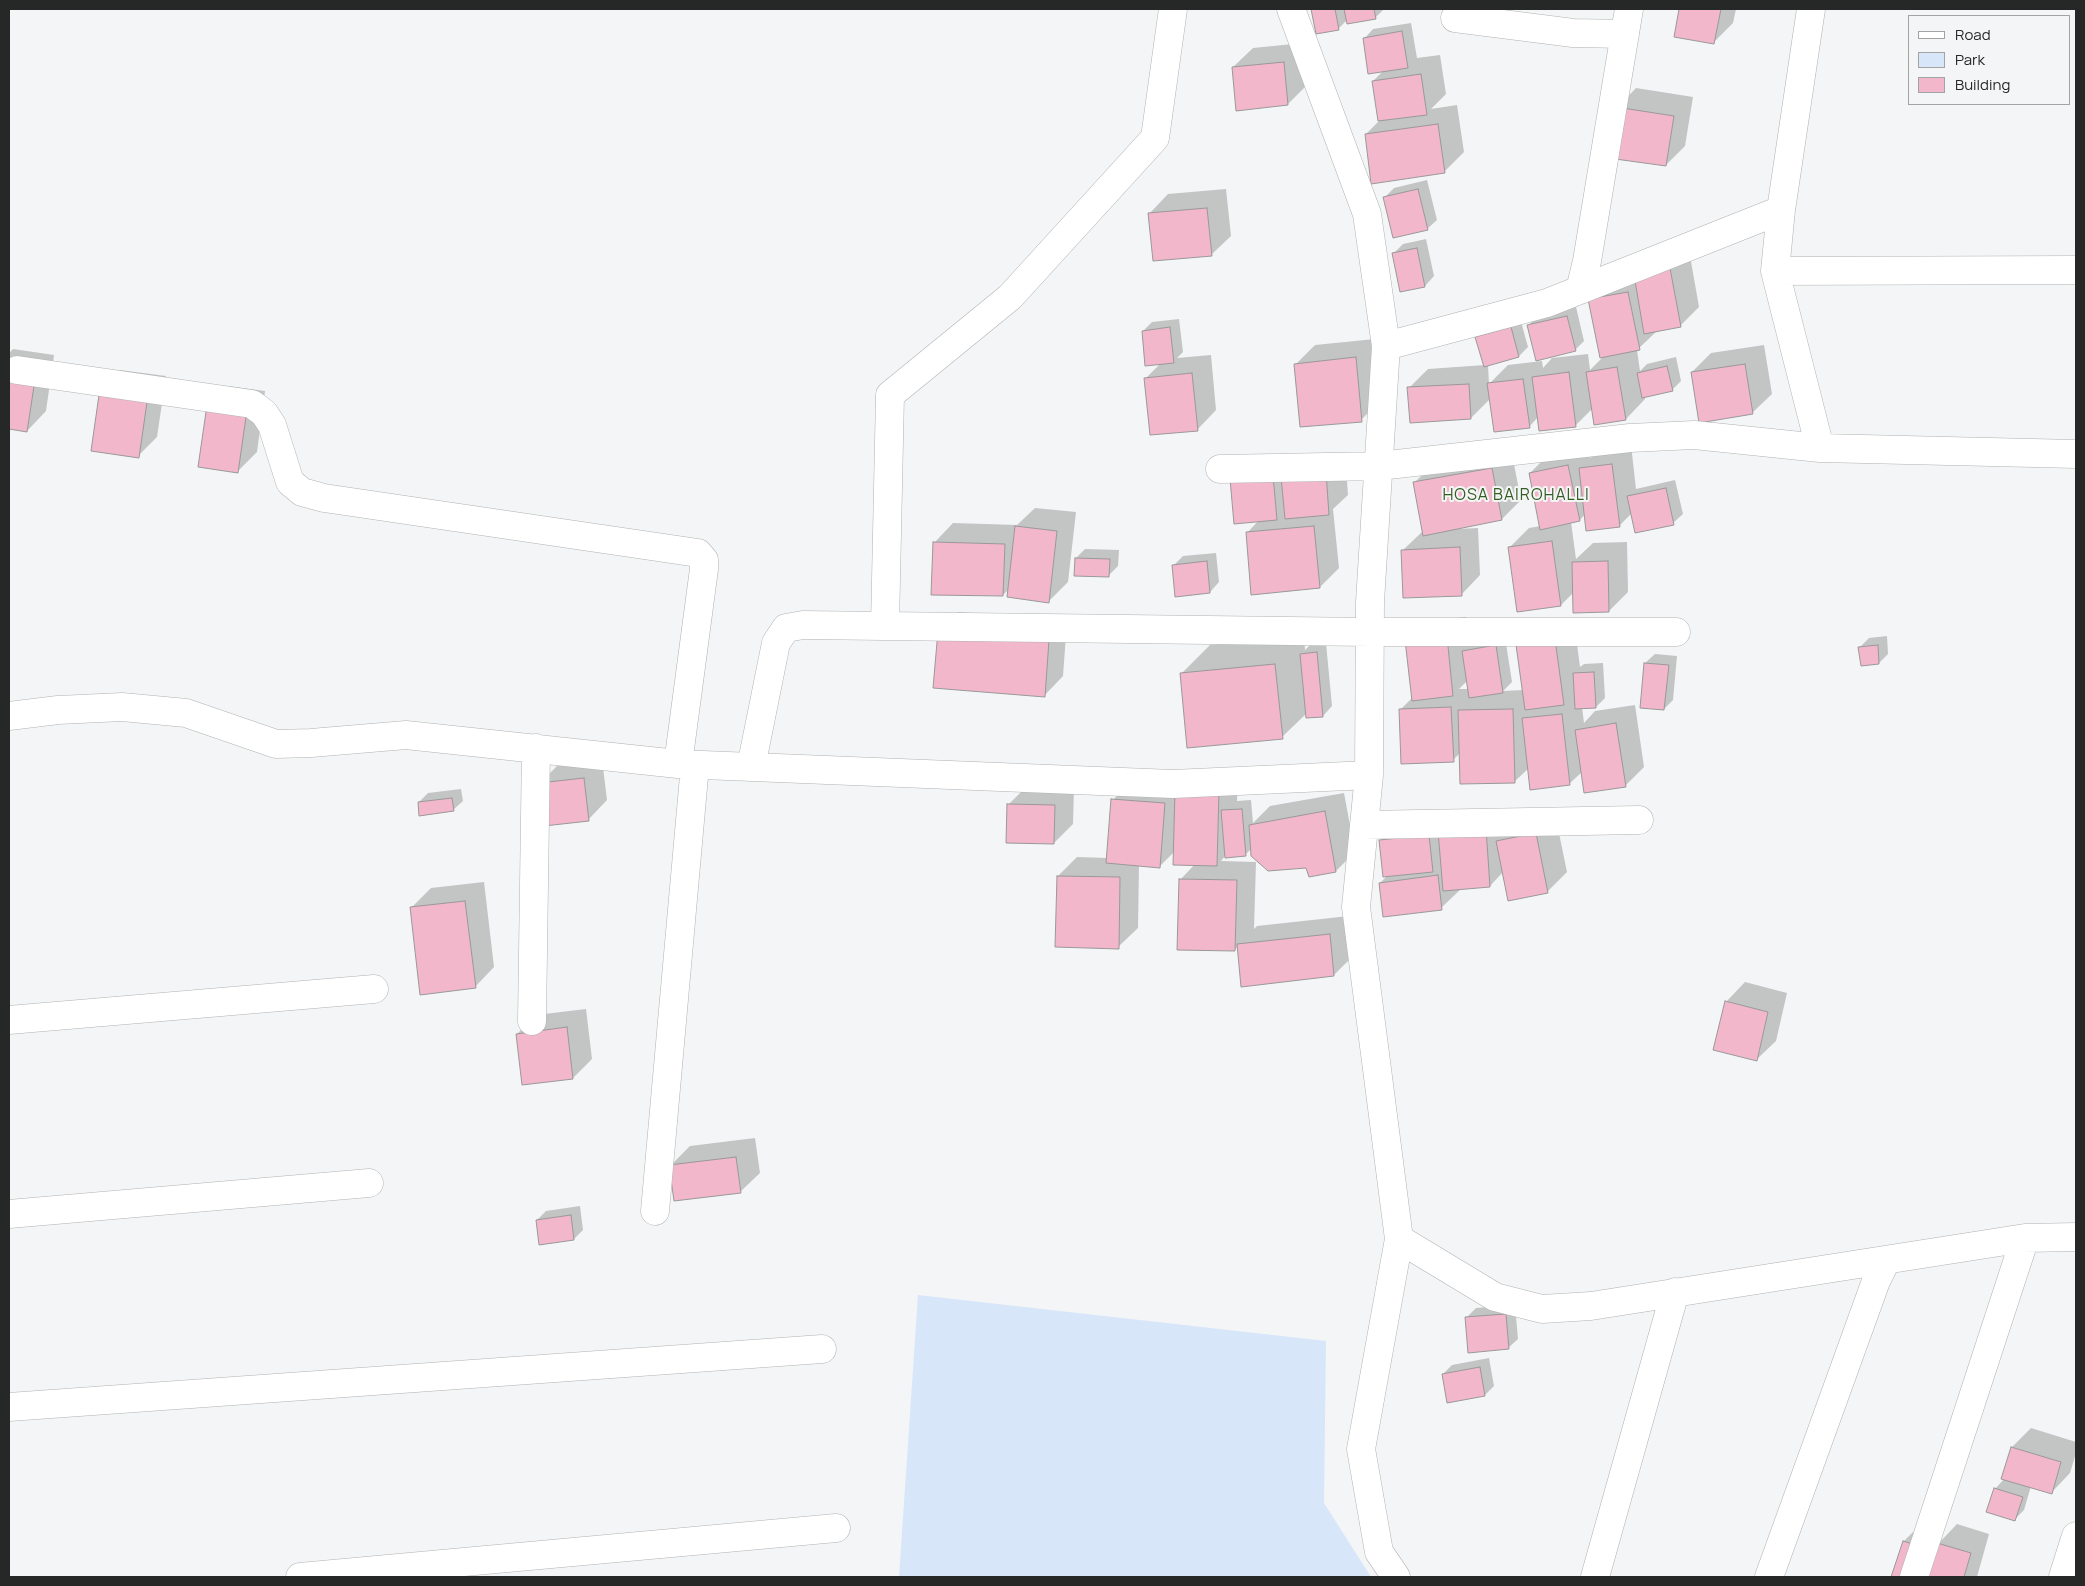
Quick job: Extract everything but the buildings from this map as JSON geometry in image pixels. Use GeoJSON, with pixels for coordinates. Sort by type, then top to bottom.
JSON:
{"type":"FeatureCollection","features":[{"type":"Feature","properties":{"kind":"street"},"geometry":{"type":"LineString","coordinates":[[885,626],[890,395],[1010,297],[1155,138],[1173,9]]}},
{"type":"Feature","properties":{"kind":"street"},"geometry":{"type":"LineString","coordinates":[[1291,9],[1367,214],[1386,346],[1370,602],[1369,775],[1356,907],[1399,1239],[1361,1450],[1378,1552],[1396,1577]]}},
{"type":"Feature","properties":{"kind":"street"},"geometry":{"type":"LineString","coordinates":[[1810,9],[1781,210],[1775,271],[1820,448]]}},
{"type":"Feature","properties":{"kind":"street"},"geometry":{"type":"LineString","coordinates":[[1456,18],[1573,33],[1627,21],[1587,261],[1580,290]]}},
{"type":"Feature","properties":{"kind":"street"},"geometry":{"type":"LineString","coordinates":[[1386,346],[1548,302],[1781,210]]}},
{"type":"Feature","properties":{"kind":"street"},"geometry":{"type":"LineString","coordinates":[[1775,271],[2076,270]]}},
{"type":"Feature","properties":{"kind":"street"},"geometry":{"type":"LineString","coordinates":[[17,370],[252,404],[264,412],[272,425],[290,482],[302,492],[324,498],[698,553],[704,560],[686,764],[655,1211]]}},
{"type":"Feature","properties":{"kind":"street"},"geometry":{"type":"LineString","coordinates":[[1220,469],[1379,466],[1630,438],[1694,435],[1820,448],[2076,454]]}},
{"type":"Feature","properties":{"kind":"street"},"geometry":{"type":"LineString","coordinates":[[751,767],[776,642],[786,628],[803,625],[1371,632],[1676,632]]}},
{"type":"Feature","properties":{"kind":"street"},"geometry":{"type":"LineString","coordinates":[[9,716],[58,710],[122,707],[186,713],[276,744],[406,735],[686,764],[751,767],[1173,784],[1369,775]]}},
{"type":"Feature","properties":{"kind":"street"},"geometry":{"type":"LineString","coordinates":[[532,1021],[536,748]]}},
{"type":"Feature","properties":{"kind":"street"},"geometry":{"type":"LineString","coordinates":[[1364,825],[1639,820]]}},
{"type":"Feature","properties":{"kind":"street"},"geometry":{"type":"LineString","coordinates":[[9,1020],[374,989]]}},
{"type":"Feature","properties":{"kind":"street"},"geometry":{"type":"LineString","coordinates":[[9,1214],[370,1183]]}},
{"type":"Feature","properties":{"kind":"street"},"geometry":{"type":"LineString","coordinates":[[1399,1239],[1495,1297],[1542,1309],[1592,1306],[2025,1238],[2076,1237]]}},
{"type":"Feature","properties":{"kind":"street"},"geometry":{"type":"LineString","coordinates":[[1914,1577],[2025,1238]]}},
{"type":"Feature","properties":{"kind":"street"},"geometry":{"type":"LineString","coordinates":[[1769,1577],[1876,1281],[1886,1261]]}},
{"type":"Feature","properties":{"kind":"street"},"geometry":{"type":"LineString","coordinates":[[1595,1577],[1675,1292]]}},
{"type":"Feature","properties":{"kind":"street"},"geometry":{"type":"LineString","coordinates":[[9,1406],[822,1350]]}},
{"type":"Feature","properties":{"kind":"street"},"geometry":{"type":"LineString","coordinates":[[300,1577],[836,1528]]}},
{"type":"Feature","properties":{"kind":"street"},"geometry":{"type":"LineString","coordinates":[[2063,1577],[2076,1536]]}},
{"type":"Feature","properties":{"kind":"green space"},"geometry":{"type":"Polygon","coordinates":[[[918,1295],[1326,1341],[1324,1503],[1371,1577],[899,1577],[918,1295]]]}},
{"type":"Feature","properties":{"kind":"district","name":"HOSA BAIROHALLI"},"geometry":{"type":"Point","coordinates":[1516,496]}}]}
